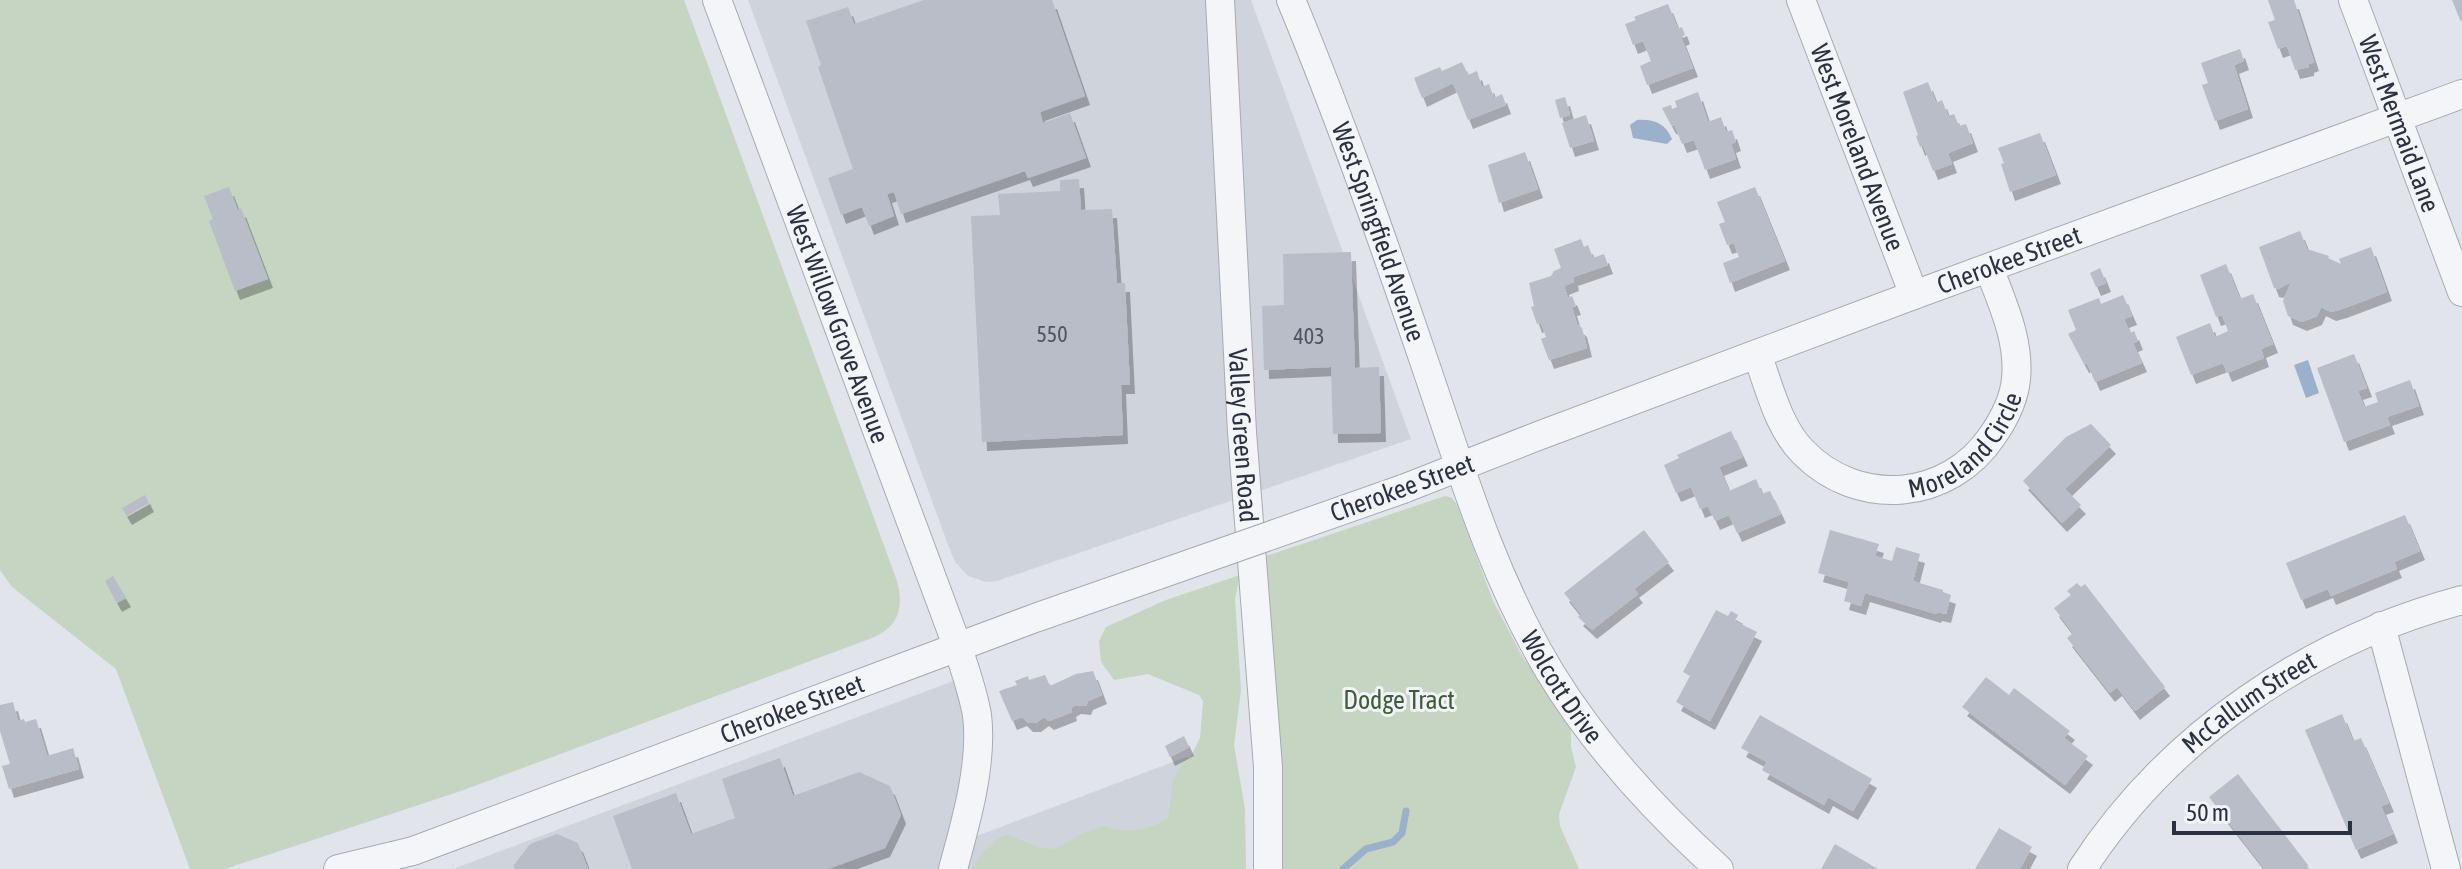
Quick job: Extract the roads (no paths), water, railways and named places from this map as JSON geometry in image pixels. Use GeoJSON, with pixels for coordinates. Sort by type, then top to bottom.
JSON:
{"type":"FeatureCollection","features":[{"type":"Feature","properties":{"kind":"street","name":"West Willow Grove Avenue"},"geometry":{"type":"LineString","coordinates":[[717,0],[958,648],[977,715],[978,739],[968,813],[953,869]]}},
{"type":"Feature","properties":{"kind":"street","name":"Valley Green Road"},"geometry":{"type":"LineString","coordinates":[[1220,0],[1242,432],[1268,767],[1268,869]]}},
{"type":"Feature","properties":{"kind":"street","name":"West Springfield Avenue"},"geometry":{"type":"LineString","coordinates":[[1291,0],[1354,161],[1460,468]]}},
{"type":"Feature","properties":{"kind":"street","name":"West Moreland Avenue"},"geometry":{"type":"LineString","coordinates":[[1801,0],[1914,295]]}},
{"type":"Feature","properties":{"kind":"street","name":"West Mermaid Lane"},"geometry":{"type":"LineString","coordinates":[[2353,0],[2462,292]]}},
{"type":"Feature","properties":{"kind":"street","name":"Cherokee Street"},"geometry":{"type":"LineString","coordinates":[[338,869],[413,851],[958,648],[1460,468],[1914,295],[2462,94]]}},
{"type":"Feature","properties":{"kind":"street","name":"Moreland Circle"},"geometry":{"type":"LineString","coordinates":[[1757,354],[1788,432],[1817,465],[1838,478],[1886,490],[1912,490],[1939,483],[1964,468],[1984,448],[1999,427],[2013,392],[2015,357],[2011,329],[1989,268]]}},
{"type":"Feature","properties":{"kind":"street","name":"Wolcott Drive"},"geometry":{"type":"LineString","coordinates":[[1460,468],[1508,595],[1552,674],[1617,765],[1650,803],[1719,869]]}},
{"type":"Feature","properties":{"kind":"street","name":"McCallum Street"},"geometry":{"type":"LineString","coordinates":[[2082,869],[2131,803],[2183,751],[2219,721],[2300,665],[2381,626],[2462,600]]}},
{"type":"Feature","properties":{"kind":"street"},"geometry":{"type":"LineString","coordinates":[[2381,626],[2446,869]]}},
{"type":"Feature","properties":{"kind":"water"},"geometry":{"type":"Polygon","coordinates":[[[1637,120],[1658,123],[1672,139],[1667,144],[1633,138],[1630,125],[1637,120]]]}},
{"type":"Feature","properties":{"kind":"water"},"geometry":{"type":"Polygon","coordinates":[[[2308,360],[2319,393],[2306,398],[2294,365],[2308,360]]]}},
{"type":"Feature","properties":{"kind":"waterway"},"geometry":{"type":"LineString","coordinates":[[1343,869],[1366,849],[1393,842],[1402,833],[1406,811]]}},
{"type":"Feature","properties":{"kind":"park label","name":"Dodge Tract"},"geometry":{"type":"Point","coordinates":[1399,700]}}]}
